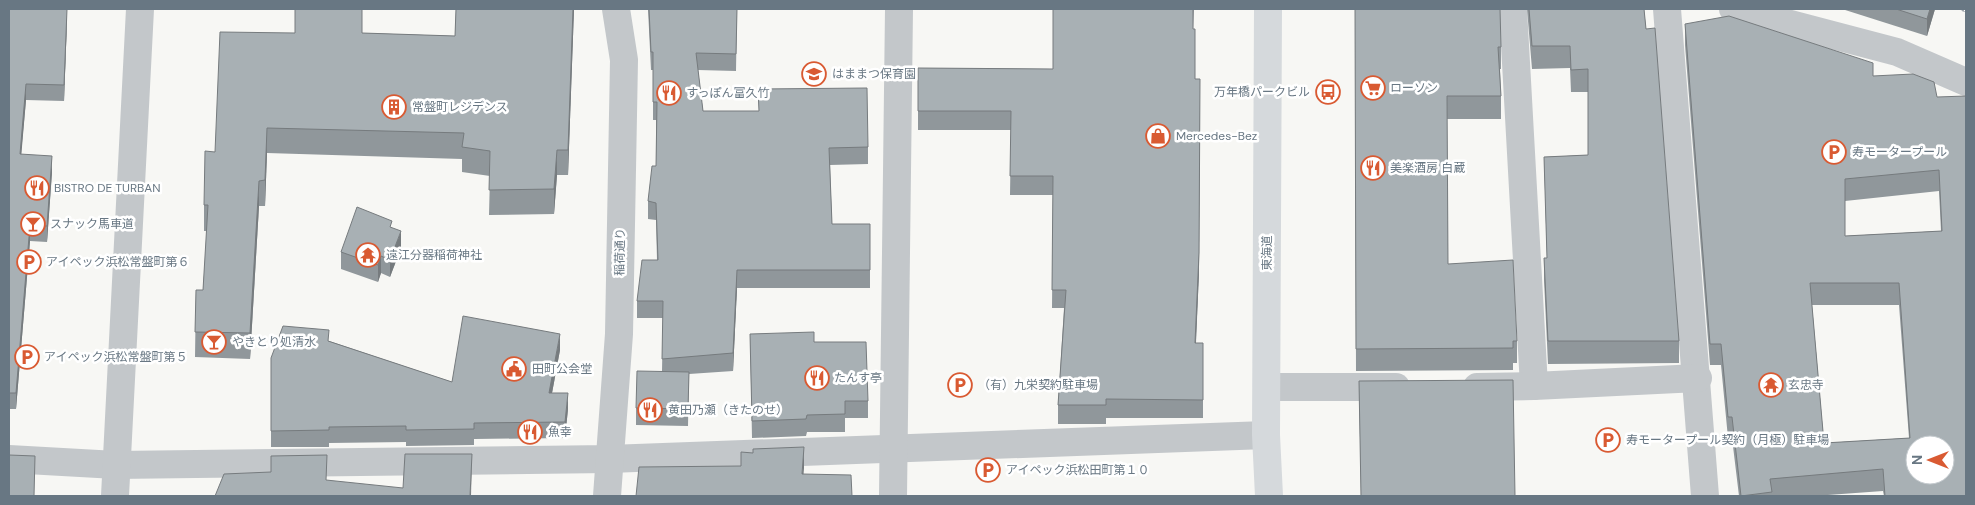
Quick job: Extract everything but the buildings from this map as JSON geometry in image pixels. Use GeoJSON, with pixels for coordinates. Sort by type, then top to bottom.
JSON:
{"type":"FeatureCollection","features":[{"type":"Feature","properties":{"kind":"highway","name":"東海道"},"geometry":{"type":"LineString","coordinates":[[1268,9],[1266,435],[1269,496]]}},
{"type":"Feature","properties":{"kind":"street"},"geometry":{"type":"LineString","coordinates":[[114,496],[140,9]]}},
{"type":"Feature","properties":{"kind":"street","name":"稲荷通り"},"geometry":{"type":"LineString","coordinates":[[607,496],[619,334],[624,69],[616,9]]}},
{"type":"Feature","properties":{"kind":"street"},"geometry":{"type":"LineString","coordinates":[[893,496],[899,9]]}},
{"type":"Feature","properties":{"kind":"street"},"geometry":{"type":"LineString","coordinates":[[1513,9],[1534,386]]}},
{"type":"Feature","properties":{"kind":"street"},"geometry":{"type":"LineString","coordinates":[[1666,9],[1698,378],[1705,496]]}},
{"type":"Feature","properties":{"kind":"street"},"geometry":{"type":"LineString","coordinates":[[1732,9],[1897,52],[1966,82]]}},
{"type":"Feature","properties":{"kind":"street"},"geometry":{"type":"LineString","coordinates":[[1454,387],[1534,386],[1698,378]]}},
{"type":"Feature","properties":{"kind":"street"},"geometry":{"type":"LineString","coordinates":[[1267,387],[1424,387]]}},
{"type":"Feature","properties":{"kind":"street"},"geometry":{"type":"LineString","coordinates":[[9,459],[116,465],[609,460],[1266,435]]}},
{"type":"Feature","properties":{"kind":"place","name":"はままつ保育園"},"geometry":{"type":"Point","coordinates":[814,74]}},
{"type":"Feature","properties":{"kind":"place","name":"ローソン"},"geometry":{"type":"Point","coordinates":[1373,88]}},
{"type":"Feature","properties":{"kind":"place","name":"万年橋パークビル"},"geometry":{"type":"Point","coordinates":[1328,92]}},
{"type":"Feature","properties":{"kind":"place","name":"すっぽん富久竹"},"geometry":{"type":"Point","coordinates":[669,93]}},
{"type":"Feature","properties":{"kind":"place","name":"常盤町レジデンス"},"geometry":{"type":"Point","coordinates":[394,107]}},
{"type":"Feature","properties":{"kind":"place","name":"Mercedes-Bez"},"geometry":{"type":"Point","coordinates":[1158,136]}},
{"type":"Feature","properties":{"kind":"place","name":"寿モータープール"},"geometry":{"type":"Point","coordinates":[1834,152]}},
{"type":"Feature","properties":{"kind":"place","name":"美楽酒房 白蔵"},"geometry":{"type":"Point","coordinates":[1373,168]}},
{"type":"Feature","properties":{"kind":"place","name":"BISTRO DE TURBAN"},"geometry":{"type":"Point","coordinates":[37,188]}},
{"type":"Feature","properties":{"kind":"place","name":"スナック馬車道"},"geometry":{"type":"Point","coordinates":[33,224]}},
{"type":"Feature","properties":{"kind":"place","name":"遠江分器稲荷神社"},"geometry":{"type":"Point","coordinates":[368,255]}},
{"type":"Feature","properties":{"kind":"place","name":"アイペック浜松常盤町第６"},"geometry":{"type":"Point","coordinates":[29,262]}},
{"type":"Feature","properties":{"kind":"place","name":"やきとり処清水"},"geometry":{"type":"Point","coordinates":[214,342]}},
{"type":"Feature","properties":{"kind":"place","name":"アイペック浜松常盤町第５"},"geometry":{"type":"Point","coordinates":[27,357]}},
{"type":"Feature","properties":{"kind":"place","name":"田町公会堂"},"geometry":{"type":"Point","coordinates":[514,369]}},
{"type":"Feature","properties":{"kind":"place","name":"たんす亭"},"geometry":{"type":"Point","coordinates":[817,378]}},
{"type":"Feature","properties":{"kind":"place","name":"（有）九栄契約駐車場"},"geometry":{"type":"Point","coordinates":[960,385]}},
{"type":"Feature","properties":{"kind":"place","name":"玄忠寺"},"geometry":{"type":"Point","coordinates":[1771,385]}},
{"type":"Feature","properties":{"kind":"place","name":"黄田乃瀬（きたのせ）"},"geometry":{"type":"Point","coordinates":[650,410]}},
{"type":"Feature","properties":{"kind":"place","name":"魚幸"},"geometry":{"type":"Point","coordinates":[530,432]}},
{"type":"Feature","properties":{"kind":"place","name":"寿モータープール契約（月極）駐車場"},"geometry":{"type":"Point","coordinates":[1608,440]}},
{"type":"Feature","properties":{"kind":"place","name":"アイペック浜松田町第１０"},"geometry":{"type":"Point","coordinates":[988,470]}}]}
